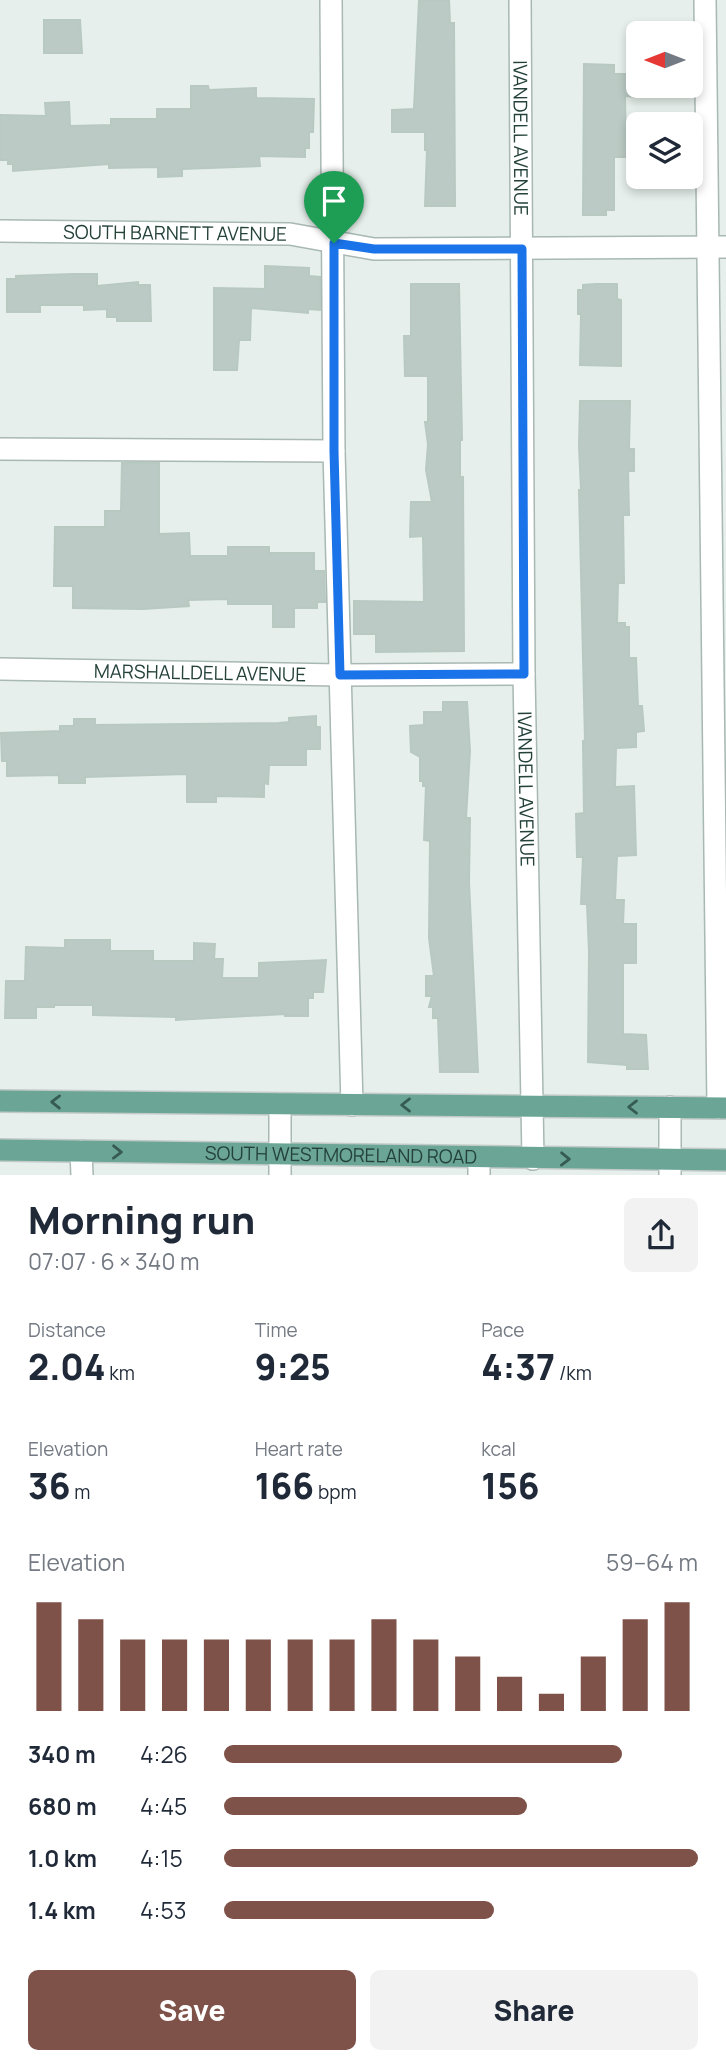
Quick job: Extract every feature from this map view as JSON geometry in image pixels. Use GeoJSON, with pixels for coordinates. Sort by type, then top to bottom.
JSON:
{"type":"FeatureCollection","features":[{"type":"Feature","properties":{"kind":"main road"},"geometry":{"type":"LineString","coordinates":[[0,1101],[722,1108]]}},
{"type":"Feature","properties":{"kind":"main road","name":"SOUTH WESTMORELAND ROAD"},"geometry":{"type":"LineString","coordinates":[[0,1150],[81,1151],[280,1165],[479,1166],[533,1159],[670,1168],[726,1160]]}},
{"type":"Feature","properties":{"kind":"street"},"geometry":{"type":"LineString","coordinates":[[331,0],[334,451],[352,1105]]}},
{"type":"Feature","properties":{"kind":"street","name":"IVANDELL AVENUE"},"geometry":{"type":"LineString","coordinates":[[520,0],[524,674],[533,1159]]}},
{"type":"Feature","properties":{"kind":"street"},"geometry":{"type":"LineString","coordinates":[[705,0],[717,247],[722,1108]]}},
{"type":"Feature","properties":{"kind":"street","name":"SOUTH BARNETT AVENUE"},"geometry":{"type":"LineString","coordinates":[[0,231],[290,234],[374,249],[717,247]]}},
{"type":"Feature","properties":{"kind":"street"},"geometry":{"type":"LineString","coordinates":[[0,449],[334,451]]}},
{"type":"Feature","properties":{"kind":"street","name":"MARSHALLDELL AVENUE"},"geometry":{"type":"LineString","coordinates":[[0,669],[340,675],[524,674]]}},
{"type":"Feature","properties":{"kind":"street"},"geometry":{"type":"LineString","coordinates":[[280,1104],[280,1165]]}},
{"type":"Feature","properties":{"kind":"street"},"geometry":{"type":"LineString","coordinates":[[670,1107],[670,1168]]}},
{"type":"Feature","properties":{"kind":"street"},"geometry":{"type":"LineString","coordinates":[[81,1151],[82,1175]]}},
{"type":"Feature","properties":{"kind":"building"},"geometry":{"type":"Polygon","coordinates":[[[419,0],[449,0],[450,23],[454,23],[455,206],[425,206],[425,132],[392,132],[392,110],[414,109],[419,0]]]}},
{"type":"Feature","properties":{"kind":"building"},"geometry":{"type":"Polygon","coordinates":[[[44,20],[80,20],[82,53],[44,53],[44,20]]]}},
{"type":"Feature","properties":{"kind":"building"},"geometry":{"type":"Polygon","coordinates":[[[584,64],[614,65],[614,74],[626,74],[626,157],[614,157],[614,210],[606,210],[606,215],[583,215],[584,64]]]}},
{"type":"Feature","properties":{"kind":"building"},"geometry":{"type":"Polygon","coordinates":[[[191,86],[208,86],[209,90],[256,88],[256,98],[314,99],[313,132],[309,132],[309,148],[305,148],[305,157],[259,156],[260,166],[182,169],[182,176],[158,177],[158,167],[109,168],[109,164],[13,171],[13,164],[8,164],[8,160],[0,160],[0,115],[46,116],[45,103],[69,102],[70,126],[111,125],[111,119],[157,119],[157,109],[191,109],[191,86]]]}},
{"type":"Feature","properties":{"kind":"building"},"geometry":{"type":"Polygon","coordinates":[[[265,266],[309,268],[309,276],[320,277],[320,310],[308,309],[308,313],[251,308],[250,340],[239,340],[237,370],[214,370],[214,288],[265,289],[265,266]]]}},
{"type":"Feature","properties":{"kind":"building"},"geometry":{"type":"Polygon","coordinates":[[[97,274],[97,286],[138,282],[138,285],[150,285],[151,321],[117,321],[117,317],[107,317],[107,309],[84,310],[84,305],[40,305],[40,312],[7,312],[7,279],[16,279],[16,276],[97,274]]]}},
{"type":"Feature","properties":{"kind":"building"},"geometry":{"type":"Polygon","coordinates":[[[411,284],[459,284],[464,651],[376,652],[376,634],[354,634],[354,601],[424,602],[423,536],[410,537],[411,502],[432,502],[426,470],[428,376],[405,376],[404,336],[411,336],[411,284]]]}},
{"type":"Feature","properties":{"kind":"building"},"geometry":{"type":"Polygon","coordinates":[[[617,284],[617,299],[621,300],[621,366],[580,365],[581,314],[578,314],[578,290],[583,290],[583,285],[617,284]]]}},
{"type":"Feature","properties":{"kind":"building"},"geometry":{"type":"Polygon","coordinates":[[[580,401],[630,401],[629,449],[634,449],[634,471],[628,471],[629,515],[623,515],[624,583],[618,583],[617,623],[625,623],[625,627],[629,627],[629,658],[636,658],[638,706],[642,706],[644,731],[636,732],[636,747],[616,748],[615,787],[634,786],[636,855],[617,856],[615,900],[624,900],[623,924],[636,924],[636,963],[623,963],[623,1034],[646,1035],[648,1069],[627,1069],[627,1065],[588,1062],[587,904],[581,904],[583,857],[577,857],[576,814],[584,813],[585,740],[579,490],[580,401]]]}},
{"type":"Feature","properties":{"kind":"building"},"geometry":{"type":"Polygon","coordinates":[[[122,463],[159,463],[159,534],[189,533],[190,556],[228,556],[228,547],[269,547],[269,553],[314,553],[314,571],[324,571],[325,602],[317,602],[317,608],[294,608],[294,627],[273,627],[273,604],[228,604],[228,599],[188,600],[189,606],[143,609],[73,608],[73,586],[54,586],[55,527],[105,527],[105,511],[121,511],[122,463]]]}},
{"type":"Feature","properties":{"kind":"building"},"geometry":{"type":"Polygon","coordinates":[[[443,702],[467,702],[470,751],[466,818],[470,818],[469,882],[478,1072],[440,1072],[438,1018],[433,1018],[433,1007],[429,1007],[432,996],[426,996],[426,976],[434,976],[429,938],[430,841],[424,840],[426,786],[420,781],[420,757],[411,752],[410,726],[424,725],[424,712],[443,712],[443,702]]]}},
{"type":"Feature","properties":{"kind":"building"},"geometry":{"type":"Polygon","coordinates":[[[316,716],[316,727],[320,727],[320,749],[306,749],[306,765],[269,765],[268,784],[264,783],[264,797],[216,796],[216,802],[187,802],[187,774],[85,777],[85,783],[59,783],[59,775],[7,776],[7,761],[2,761],[1,733],[60,731],[60,726],[74,726],[74,719],[95,719],[95,725],[279,723],[289,722],[289,718],[316,716]]]}},
{"type":"Feature","properties":{"kind":"building"},"geometry":{"type":"Polygon","coordinates":[[[65,940],[110,940],[110,951],[153,951],[153,961],[194,961],[194,943],[215,944],[214,959],[223,959],[222,978],[259,978],[259,963],[326,960],[323,992],[313,992],[313,998],[308,998],[308,1016],[285,1014],[176,1020],[176,1017],[93,1015],[93,1005],[54,1005],[36,1007],[36,1018],[5,1018],[6,981],[25,981],[26,947],[65,948],[65,940]]]}},
{"type":"Feature","properties":{"kind":"route"},"geometry":{"type":"LineString","coordinates":[[334,243],[374,249],[522,249],[524,674],[340,675],[334,451],[334,243]]}}]}
